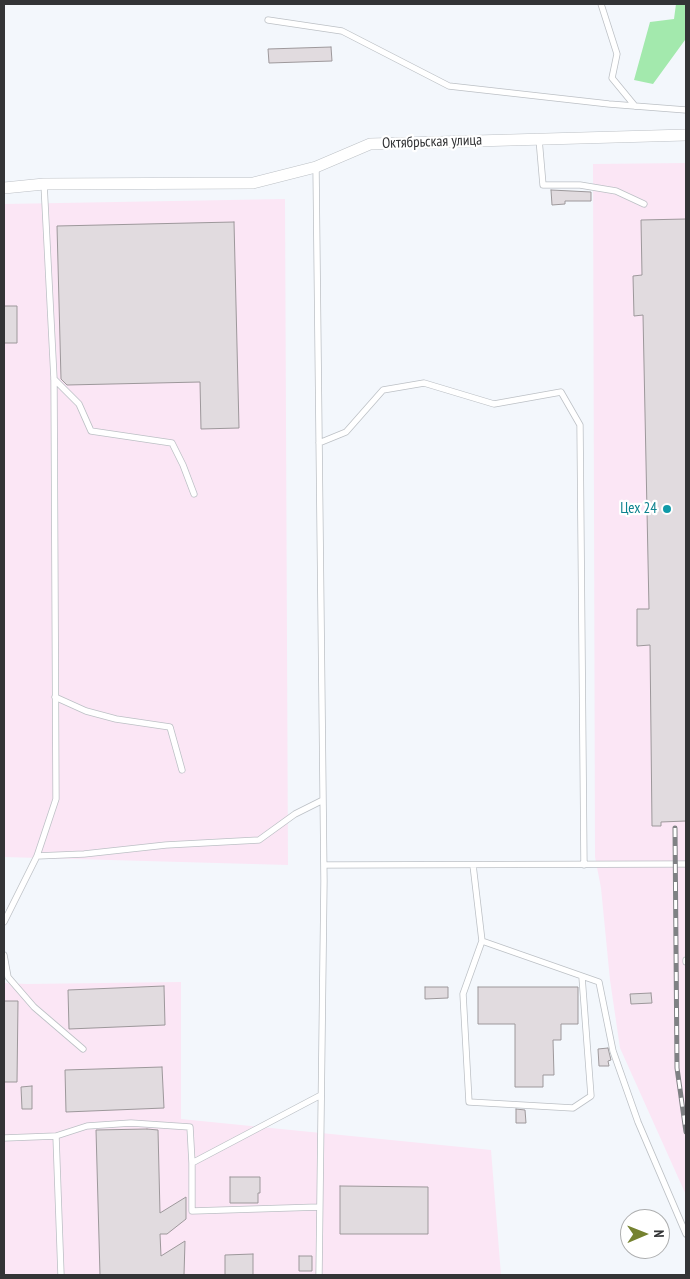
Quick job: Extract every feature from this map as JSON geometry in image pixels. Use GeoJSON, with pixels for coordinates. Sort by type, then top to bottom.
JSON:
{"type":"FeatureCollection","features":[{"type":"Feature","properties":{"kind":"street","name":"Октябрьская улица"},"geometry":{"type":"LineString","coordinates":[[4,188],[44,184],[253,183],[316,168],[370,144],[686,135]]}},
{"type":"Feature","properties":{"kind":"lane"},"geometry":{"type":"LineString","coordinates":[[602,4],[617,54],[612,78],[635,106]]}},
{"type":"Feature","properties":{"kind":"lane"},"geometry":{"type":"LineString","coordinates":[[268,20],[342,31],[449,86],[686,110]]}},
{"type":"Feature","properties":{"kind":"lane"},"geometry":{"type":"LineString","coordinates":[[539,139],[543,185],[580,185],[616,191],[644,204]]}},
{"type":"Feature","properties":{"kind":"lane"},"geometry":{"type":"LineString","coordinates":[[316,168],[324,864],[319,1275]]}},
{"type":"Feature","properties":{"kind":"lane"},"geometry":{"type":"LineString","coordinates":[[4,922],[37,856],[56,799],[54,379],[44,184]]}},
{"type":"Feature","properties":{"kind":"lane"},"geometry":{"type":"LineString","coordinates":[[54,379],[79,404],[91,431],[172,444],[183,465],[194,494]]}},
{"type":"Feature","properties":{"kind":"lane"},"geometry":{"type":"LineString","coordinates":[[319,443],[346,432],[383,390],[424,383],[494,404],[561,392],[580,425],[584,865]]}},
{"type":"Feature","properties":{"kind":"lane"},"geometry":{"type":"LineString","coordinates":[[55,698],[86,711],[116,719],[170,728],[182,770]]}},
{"type":"Feature","properties":{"kind":"lane"},"geometry":{"type":"LineString","coordinates":[[37,856],[84,854],[166,845],[259,840],[295,814],[323,800]]}},
{"type":"Feature","properties":{"kind":"lane"},"geometry":{"type":"LineString","coordinates":[[324,864],[686,864]]}},
{"type":"Feature","properties":{"kind":"lane"},"geometry":{"type":"LineString","coordinates":[[474,865],[482,940],[462,994],[469,1102],[574,1108],[591,1096],[582,977]]}},
{"type":"Feature","properties":{"kind":"lane"},"geometry":{"type":"LineString","coordinates":[[482,940],[599,982],[613,1051],[638,1122],[686,1234]]}},
{"type":"Feature","properties":{"kind":"lane"},"geometry":{"type":"LineString","coordinates":[[4,955],[8,977],[34,1007],[83,1049]]}},
{"type":"Feature","properties":{"kind":"lane"},"geometry":{"type":"LineString","coordinates":[[192,1163],[321,1095]]}},
{"type":"Feature","properties":{"kind":"lane"},"geometry":{"type":"LineString","coordinates":[[4,1138],[56,1136],[87,1126],[131,1123],[190,1127],[192,1211],[320,1207]]}},
{"type":"Feature","properties":{"kind":"lane"},"geometry":{"type":"LineString","coordinates":[[56,1136],[61,1275]]}},
{"type":"Feature","properties":{"kind":"shaded area"},"geometry":{"type":"Polygon","coordinates":[[[686,163],[686,1195],[620,1048],[610,980],[601,888],[595,857],[593,164],[686,163]]]}},
{"type":"Feature","properties":{"kind":"shaded area"},"geometry":{"type":"Polygon","coordinates":[[[285,199],[288,865],[4,857],[4,204],[285,199]]]}},
{"type":"Feature","properties":{"kind":"shaded area"},"geometry":{"type":"Polygon","coordinates":[[[181,982],[181,1119],[491,1150],[501,1275],[4,1275],[4,983],[181,982]]]}},
{"type":"Feature","properties":{"kind":"green space"},"geometry":{"type":"Polygon","coordinates":[[[676,4],[686,4],[685,40],[653,84],[634,80],[650,22],[674,19],[676,4]]]}},
{"type":"Feature","properties":{"kind":"building"},"geometry":{"type":"Polygon","coordinates":[[[331,47],[332,61],[269,63],[268,49],[331,47]]]}},
{"type":"Feature","properties":{"kind":"building"},"geometry":{"type":"Polygon","coordinates":[[[551,190],[591,192],[591,201],[565,201],[565,204],[552,205],[551,190]]]}},
{"type":"Feature","properties":{"kind":"building","name":"Цех 24"},"geometry":{"type":"Polygon","coordinates":[[[686,219],[686,821],[661,822],[661,826],[652,826],[650,645],[637,646],[637,609],[649,609],[643,315],[634,316],[633,276],[642,275],[641,220],[686,219]]]}},
{"type":"Feature","properties":{"kind":"building"},"geometry":{"type":"Polygon","coordinates":[[[234,222],[239,428],[201,429],[200,382],[67,385],[61,379],[57,226],[234,222]]]}},
{"type":"Feature","properties":{"kind":"building"},"geometry":{"type":"Polygon","coordinates":[[[4,306],[17,306],[17,343],[4,343],[4,306]]]}},
{"type":"Feature","properties":{"kind":"building"},"geometry":{"type":"Polygon","coordinates":[[[164,986],[165,1025],[69,1029],[68,990],[164,986]]]}},
{"type":"Feature","properties":{"kind":"building"},"geometry":{"type":"Polygon","coordinates":[[[425,987],[448,987],[448,998],[425,999],[425,987]]]}},
{"type":"Feature","properties":{"kind":"building"},"geometry":{"type":"Polygon","coordinates":[[[478,987],[578,987],[578,1024],[561,1024],[561,1040],[553,1040],[554,1075],[543,1075],[543,1087],[515,1087],[515,1024],[478,1024],[478,987]]]}},
{"type":"Feature","properties":{"kind":"building"},"geometry":{"type":"Polygon","coordinates":[[[651,993],[652,1003],[631,1004],[630,994],[651,993]]]}},
{"type":"Feature","properties":{"kind":"building"},"geometry":{"type":"Polygon","coordinates":[[[4,1001],[18,1001],[17,1082],[4,1082],[4,1001]]]}},
{"type":"Feature","properties":{"kind":"building"},"geometry":{"type":"Polygon","coordinates":[[[608,1048],[611,1060],[608,1061],[609,1066],[599,1066],[598,1049],[608,1048]]]}},
{"type":"Feature","properties":{"kind":"building"},"geometry":{"type":"Polygon","coordinates":[[[162,1067],[164,1108],[66,1112],[65,1070],[162,1067]]]}},
{"type":"Feature","properties":{"kind":"building"},"geometry":{"type":"Polygon","coordinates":[[[32,1086],[32,1109],[22,1109],[21,1087],[32,1086]]]}},
{"type":"Feature","properties":{"kind":"building"},"geometry":{"type":"Polygon","coordinates":[[[516,1109],[525,1110],[526,1123],[516,1123],[516,1109]]]}},
{"type":"Feature","properties":{"kind":"building"},"geometry":{"type":"Polygon","coordinates":[[[96,1130],[158,1130],[160,1213],[186,1197],[186,1219],[167,1234],[160,1234],[161,1256],[185,1241],[184,1275],[100,1275],[96,1130]]]}},
{"type":"Feature","properties":{"kind":"building"},"geometry":{"type":"Polygon","coordinates":[[[230,1177],[260,1177],[258,1203],[230,1203],[230,1177]]]}},
{"type":"Feature","properties":{"kind":"building"},"geometry":{"type":"Polygon","coordinates":[[[340,1186],[428,1187],[428,1234],[340,1234],[340,1186]]]}},
{"type":"Feature","properties":{"kind":"building"},"geometry":{"type":"Polygon","coordinates":[[[253,1254],[253,1275],[225,1275],[225,1255],[253,1254]]]}},
{"type":"Feature","properties":{"kind":"building"},"geometry":{"type":"Polygon","coordinates":[[[299,1256],[312,1256],[312,1271],[299,1271],[299,1256]]]}},
{"type":"Feature","properties":{"kind":"railway"},"geometry":{"type":"LineString","coordinates":[[675,828],[677,1068],[686,1132]]}},
{"type":"Feature","properties":{"kind":"place","name":"Цех 24"},"geometry":{"type":"Point","coordinates":[667,509]}}]}
